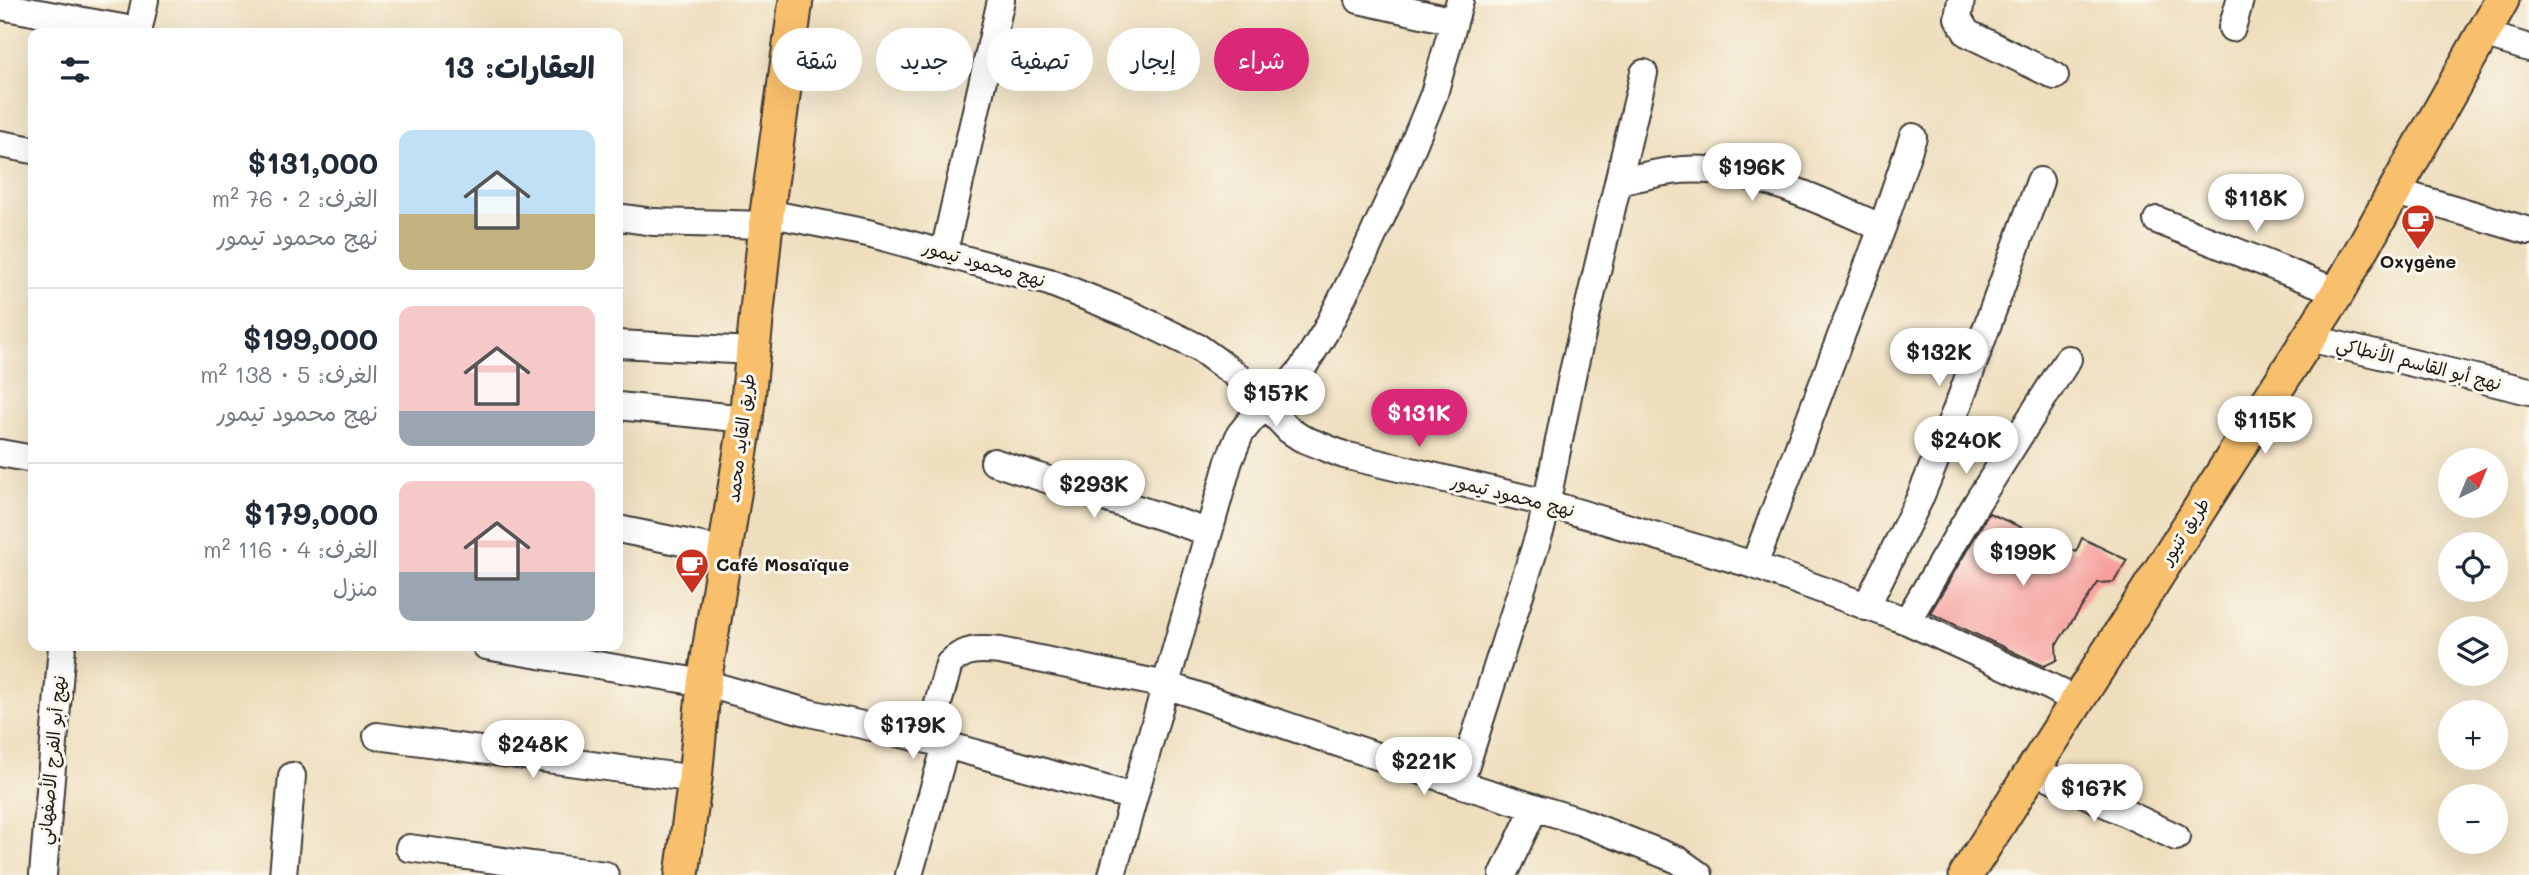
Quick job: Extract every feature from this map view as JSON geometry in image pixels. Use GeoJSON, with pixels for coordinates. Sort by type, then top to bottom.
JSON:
{"type":"FeatureCollection","features":[{"type":"Feature","properties":{"kind":"main road","name":"طريق القايد محمد"},"geometry":{"type":"LineString","coordinates":[[681,875],[695,779],[704,683],[746,419],[751,351],[796,0]]}},
{"type":"Feature","properties":{"kind":"main road","name":"طريق تنيور"},"geometry":{"type":"LineString","coordinates":[[1966,875],[2338,292],[2502,0]]}},
{"type":"Feature","properties":{"kind":"street"},"geometry":{"type":"LineString","coordinates":[[139,28],[145,0]]}},
{"type":"Feature","properties":{"kind":"street"},"geometry":{"type":"LineString","coordinates":[[944,252],[1001,0]]}},
{"type":"Feature","properties":{"kind":"street"},"geometry":{"type":"LineString","coordinates":[[1112,875],[1229,461],[1240,435],[1252,419],[1302,369],[1325,332],[1404,170],[1434,94],[1457,11],[1359,0]]}},
{"type":"Feature","properties":{"kind":"street"},"geometry":{"type":"LineString","coordinates":[[1961,0],[1958,18],[1967,33],[2055,76]]}},
{"type":"Feature","properties":{"kind":"street"},"geometry":{"type":"LineString","coordinates":[[2232,28],[2240,0]]}},
{"type":"Feature","properties":{"kind":"street"},"geometry":{"type":"LineString","coordinates":[[0,6],[117,28]]}},
{"type":"Feature","properties":{"kind":"street"},"geometry":{"type":"LineString","coordinates":[[2483,34],[2529,48]]}},
{"type":"Feature","properties":{"kind":"street"},"geometry":{"type":"LineString","coordinates":[[1460,784],[1535,553],[1572,376],[1644,73]]}},
{"type":"Feature","properties":{"kind":"street"},"geometry":{"type":"LineString","coordinates":[[1754,565],[1882,228],[1913,137]]}},
{"type":"Feature","properties":{"kind":"street"},"geometry":{"type":"LineString","coordinates":[[0,144],[28,149]]}},
{"type":"Feature","properties":{"kind":"street"},"geometry":{"type":"LineString","coordinates":[[1619,182],[1673,170],[1742,174],[1829,204],[1882,228]]}},
{"type":"Feature","properties":{"kind":"street"},"geometry":{"type":"LineString","coordinates":[[1866,607],[1919,500],[1959,402],[2040,181]]}},
{"type":"Feature","properties":{"kind":"street"},"geometry":{"type":"LineString","coordinates":[[2396,192],[2529,231]]}},
{"type":"Feature","properties":{"kind":"street","name":"نهج محمود تيمور"},"geometry":{"type":"LineString","coordinates":[[623,218],[653,222],[767,219],[868,233],[1049,282],[1132,315],[1199,348],[1235,374],[1294,434],[1344,455],[1546,503],[1754,565],[1907,621],[2076,701]]}},
{"type":"Feature","properties":{"kind":"street"},"geometry":{"type":"LineString","coordinates":[[2157,220],[2338,292]]}},
{"type":"Feature","properties":{"kind":"street","name":"نهج أبو القاسم الأنطاكي"},"geometry":{"type":"LineString","coordinates":[[2309,338],[2529,391]]}},
{"type":"Feature","properties":{"kind":"street"},"geometry":{"type":"LineString","coordinates":[[623,344],[751,351]]}},
{"type":"Feature","properties":{"kind":"street"},"geometry":{"type":"LineString","coordinates":[[1907,621],[1978,501],[2068,359]]}},
{"type":"Feature","properties":{"kind":"street"},"geometry":{"type":"LineString","coordinates":[[623,407],[746,419]]}},
{"type":"Feature","properties":{"kind":"street"},"geometry":{"type":"LineString","coordinates":[[0,453],[28,458]]}},
{"type":"Feature","properties":{"kind":"street"},"geometry":{"type":"LineString","coordinates":[[994,462],[1208,532]]}},
{"type":"Feature","properties":{"kind":"street"},"geometry":{"type":"LineString","coordinates":[[623,530],[726,551]]}},
{"type":"Feature","properties":{"kind":"street"},"geometry":{"type":"LineString","coordinates":[[909,875],[937,742],[949,664],[957,655],[967,650],[1000,651],[1166,685],[1579,821],[1678,860],[1699,875]]}},
{"type":"Feature","properties":{"kind":"street","name":"نهج أبو الفرج الأصفهاني"},"geometry":{"type":"LineString","coordinates":[[43,875],[62,651]]}},
{"type":"Feature","properties":{"kind":"street"},"geometry":{"type":"LineString","coordinates":[[515,651],[704,683],[810,713],[937,742],[1134,796]]}},
{"type":"Feature","properties":{"kind":"street"},"geometry":{"type":"LineString","coordinates":[[377,736],[695,779]]}},
{"type":"Feature","properties":{"kind":"street"},"geometry":{"type":"LineString","coordinates":[[2032,769],[2176,836]]}},
{"type":"Feature","properties":{"kind":"street"},"geometry":{"type":"LineString","coordinates":[[283,875],[292,776]]}},
{"type":"Feature","properties":{"kind":"street"},"geometry":{"type":"LineString","coordinates":[[1503,875],[1535,807]]}},
{"type":"Feature","properties":{"kind":"street"},"geometry":{"type":"LineString","coordinates":[[409,848],[605,875]]}},
{"type":"Feature","properties":{"kind":"building"},"geometry":{"type":"Polygon","coordinates":[[[1989,513],[2076,552],[2082,538],[2127,560],[2114,582],[2098,583],[2056,645],[2057,660],[2044,666],[1930,613],[1989,513]]]}},
{"type":"Feature","properties":{"kind":"place","name":"Oxygène"},"geometry":{"type":"Point","coordinates":[2418,251]}},
{"type":"Feature","properties":{"kind":"place","name":"Café Mosaïque"},"geometry":{"type":"Point","coordinates":[692,595]}}]}
